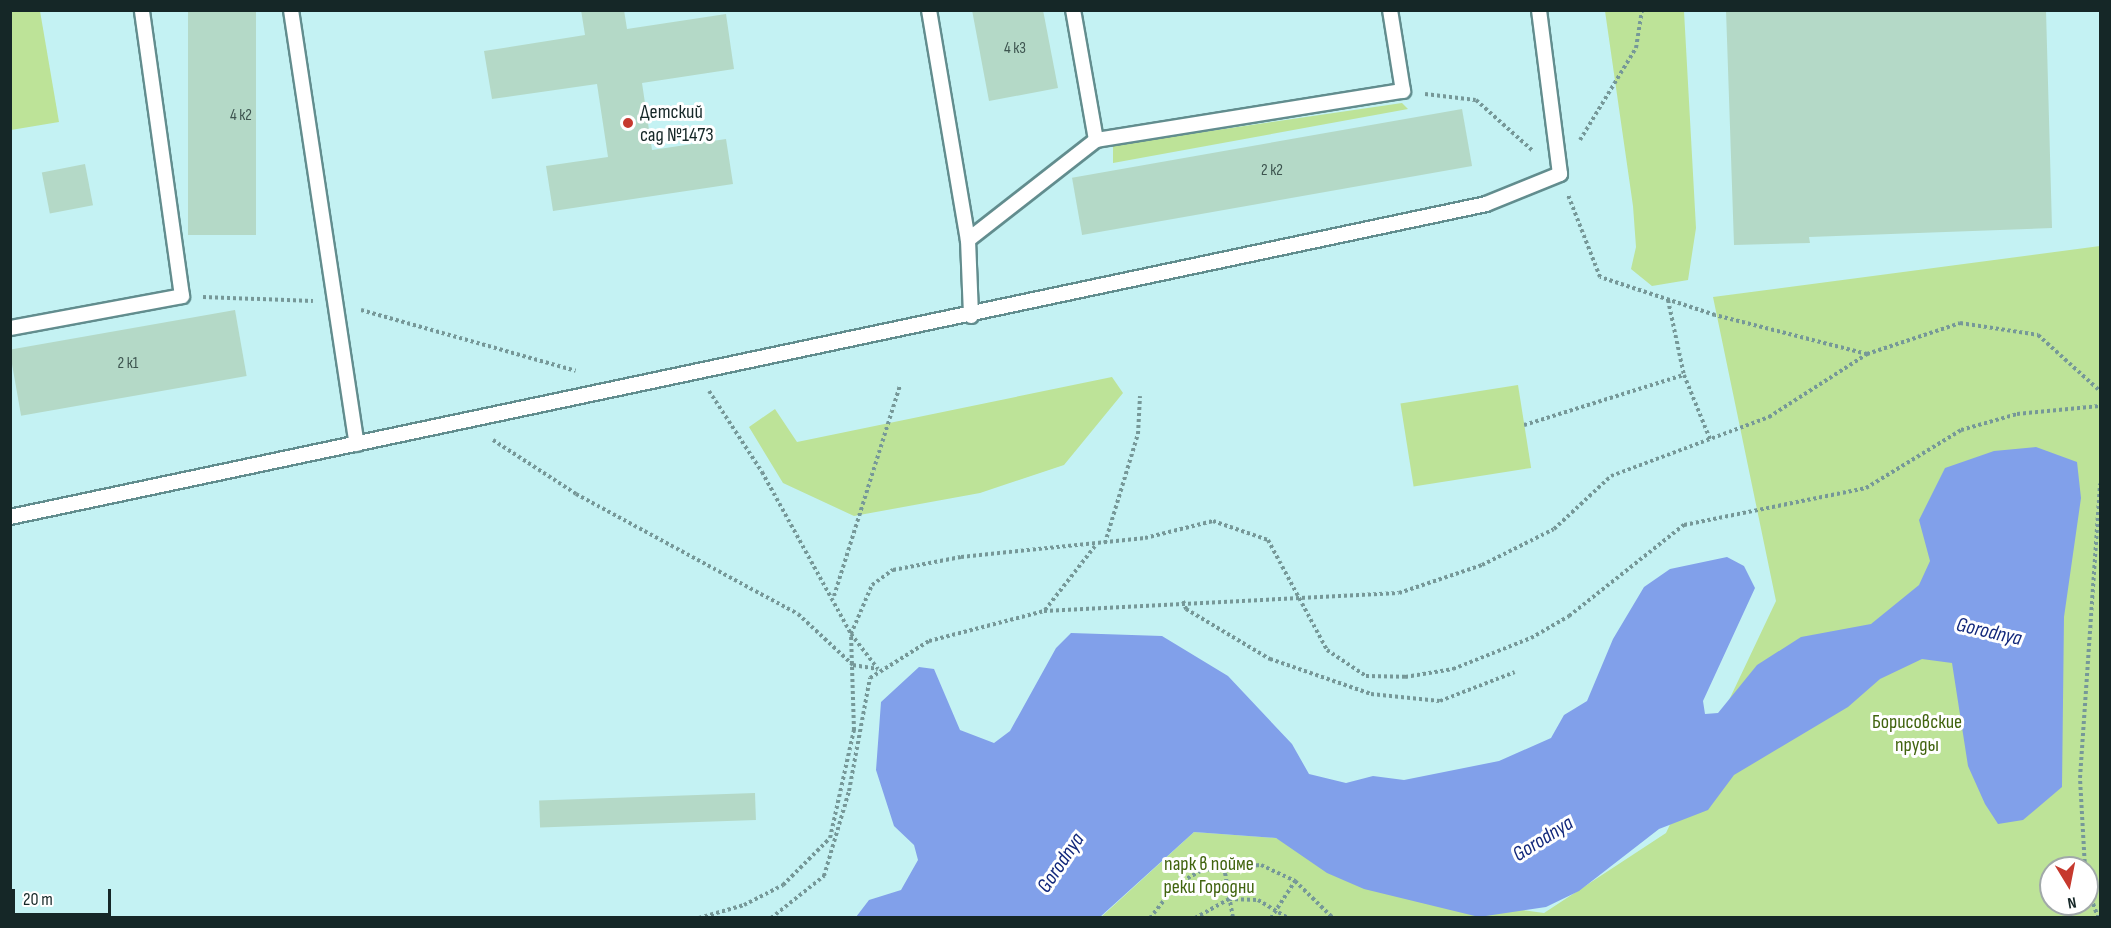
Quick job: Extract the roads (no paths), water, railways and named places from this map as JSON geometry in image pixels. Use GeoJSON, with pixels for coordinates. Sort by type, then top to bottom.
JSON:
{"type":"FeatureCollection","features":[{"type":"Feature","properties":{"kind":"lane"},"geometry":{"type":"LineString","coordinates":[[10,328],[182,296],[142,10]]}},
{"type":"Feature","properties":{"kind":"lane"},"geometry":{"type":"LineString","coordinates":[[291,10],[357,444]]}},
{"type":"Feature","properties":{"kind":"lane"},"geometry":{"type":"LineString","coordinates":[[929,10],[968,240],[971,316]]}},
{"type":"Feature","properties":{"kind":"lane"},"geometry":{"type":"LineString","coordinates":[[1073,10],[1096,140]]}},
{"type":"Feature","properties":{"kind":"lane"},"geometry":{"type":"LineString","coordinates":[[968,240],[1096,140],[1403,91],[1390,10]]}},
{"type":"Feature","properties":{"kind":"lane"},"geometry":{"type":"LineString","coordinates":[[10,517],[971,316],[1486,204],[1560,174],[1539,10]]}},
{"type":"Feature","properties":{"kind":"water","name":"Gorodnya"},"geometry":{"type":"Polygon","coordinates":[[[2036,447],[2077,462],[2081,498],[2064,617],[2062,787],[2023,820],[1998,824],[1985,804],[1968,766],[1952,663],[1922,659],[1880,679],[1848,707],[1734,775],[1708,810],[1659,829],[1579,891],[1546,907],[1479,917],[1364,889],[1327,873],[1276,838],[1194,832],[1100,917],[856,917],[869,900],[901,890],[918,860],[914,845],[894,826],[876,770],[881,702],[919,667],[934,669],[960,730],[994,743],[1010,731],[1056,648],[1071,633],[1162,636],[1228,676],[1292,744],[1309,774],[1346,783],[1373,776],[1404,780],[1499,761],[1551,738],[1564,715],[1587,701],[1613,639],[1644,587],[1670,569],[1727,557],[1744,566],[1755,588],[1703,701],[1705,714],[1718,713],[1757,665],[1801,637],[1871,624],[1919,585],[1930,561],[1919,520],[1945,468],[1994,451],[2036,447]]]}},
{"type":"Feature","properties":{"kind":"place","name":"Детский сад №1473"},"geometry":{"type":"Point","coordinates":[628,123]}},
{"type":"Feature","properties":{"kind":"park label","name":"Борисовские пруды"},"geometry":{"type":"Point","coordinates":[1917,734]}},
{"type":"Feature","properties":{"kind":"park label","name":"парк в пойме реки Городни"},"geometry":{"type":"Point","coordinates":[1209,876]}}]}
